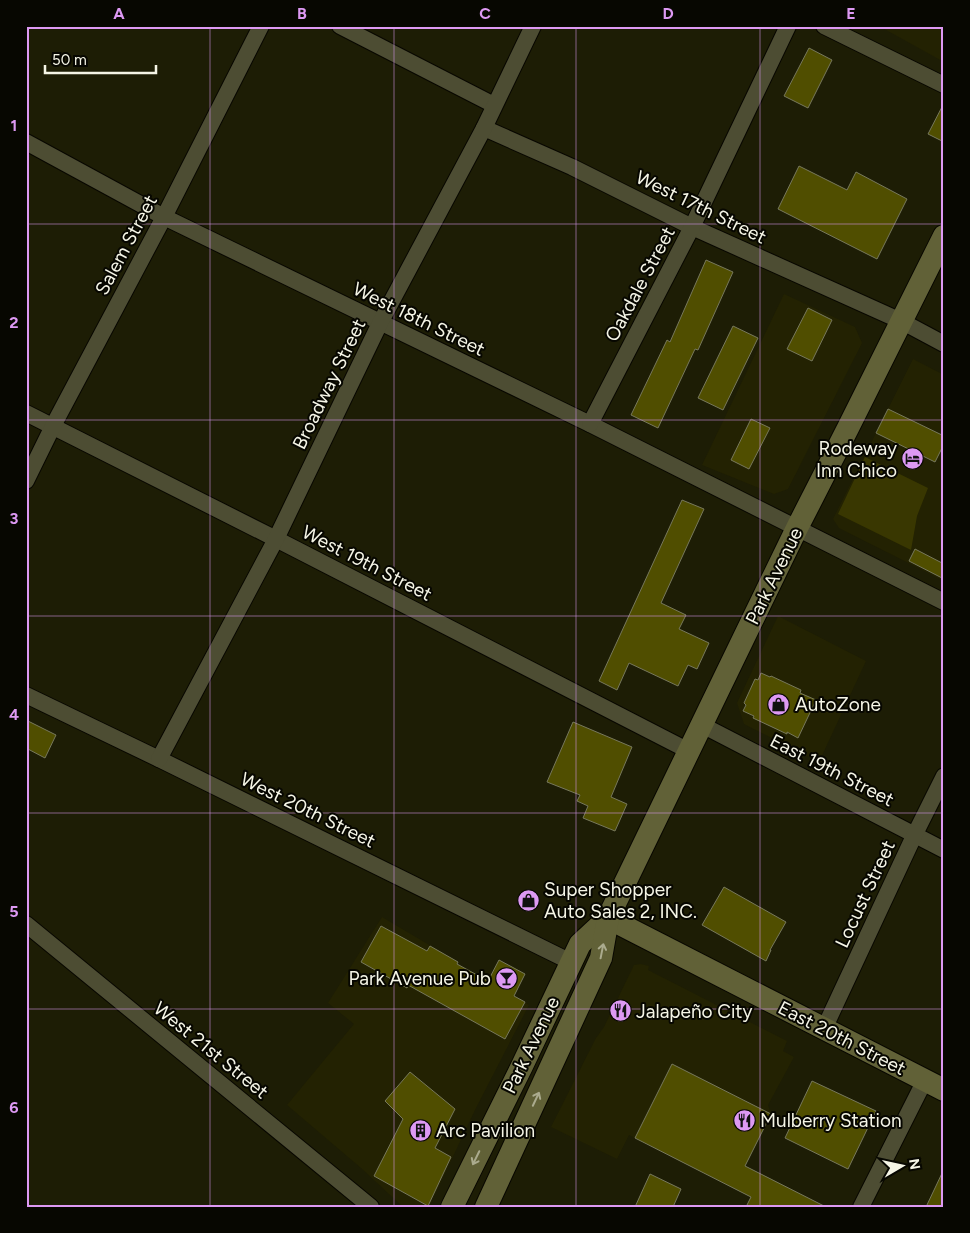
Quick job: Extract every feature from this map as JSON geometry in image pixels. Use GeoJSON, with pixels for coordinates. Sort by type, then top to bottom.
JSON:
{"type":"FeatureCollection","features":[{"type":"Feature","properties":{"kind":"main road","name":"Park Avenue"},"geometry":{"type":"LineString","coordinates":[[486,1207],[601,958],[608,918],[797,528],[944,236]]}},
{"type":"Feature","properties":{"kind":"main road","name":"Park Avenue"},"geometry":{"type":"LineString","coordinates":[[452,1207],[580,944],[608,918]]}},
{"type":"Feature","properties":{"kind":"main road","name":"East 20th Street"},"geometry":{"type":"LineString","coordinates":[[608,918],[934,1085]]}},
{"type":"Feature","properties":{"kind":"street","name":"Salem Street"},"geometry":{"type":"LineString","coordinates":[[26,481],[261,26]]}},
{"type":"Feature","properties":{"kind":"street"},"geometry":{"type":"LineString","coordinates":[[340,26],[494,105]]}},
{"type":"Feature","properties":{"kind":"street","name":"Broadway Street"},"geometry":{"type":"LineString","coordinates":[[159,759],[276,539],[380,323],[484,128],[533,26]]}},
{"type":"Feature","properties":{"kind":"street","name":"Oakdale Street"},"geometry":{"type":"LineString","coordinates":[[590,424],[692,227],[788,26]]}},
{"type":"Feature","properties":{"kind":"street"},"geometry":{"type":"LineString","coordinates":[[824,26],[944,85]]}},
{"type":"Feature","properties":{"kind":"street","name":"West 17th Street"},"geometry":{"type":"LineString","coordinates":[[484,128],[572,167],[692,227],[901,321],[944,344]]}},
{"type":"Feature","properties":{"kind":"street","name":"West 18th Street"},"geometry":{"type":"LineString","coordinates":[[26,142],[164,217],[590,424],[944,602]]}},
{"type":"Feature","properties":{"kind":"street","name":"West 19th Street"},"geometry":{"type":"LineString","coordinates":[[26,413],[689,751]]}},
{"type":"Feature","properties":{"kind":"street","name":"West 20th Street"},"geometry":{"type":"LineString","coordinates":[[26,695],[571,962]]}},
{"type":"Feature","properties":{"kind":"street","name":"East 19th Street"},"geometry":{"type":"LineString","coordinates":[[702,726],[944,850]]}},
{"type":"Feature","properties":{"kind":"street","name":"Locust Street"},"geometry":{"type":"LineString","coordinates":[[824,1029],[944,776]]}},
{"type":"Feature","properties":{"kind":"street","name":"West 21st Street"},"geometry":{"type":"LineString","coordinates":[[26,924],[370,1207]]}},
{"type":"Feature","properties":{"kind":"street"},"geometry":{"type":"LineString","coordinates":[[861,1207],[934,1085]]}},
{"type":"Feature","properties":{"kind":"shaded area"},"geometry":{"type":"Polygon","coordinates":[[[879,26],[944,26],[944,62],[879,26]]]}},
{"type":"Feature","properties":{"kind":"shaded area"},"geometry":{"type":"Polygon","coordinates":[[[784,294],[855,327],[862,343],[788,489],[774,494],[702,465],[784,294]]]}},
{"type":"Feature","properties":{"kind":"shaded area"},"geometry":{"type":"Polygon","coordinates":[[[913,359],[944,375],[944,581],[839,528],[833,519],[913,359]]]}},
{"type":"Feature","properties":{"kind":"shaded area"},"geometry":{"type":"Polygon","coordinates":[[[865,457],[928,488],[917,516],[911,550],[838,514],[865,457]]]}},
{"type":"Feature","properties":{"kind":"shaded area"},"geometry":{"type":"Polygon","coordinates":[[[778,616],[866,661],[819,762],[744,724],[737,703],[778,616]]]}},
{"type":"Feature","properties":{"kind":"shaded area"},"geometry":{"type":"Polygon","coordinates":[[[382,917],[458,962],[457,964],[529,1005],[475,1110],[429,1207],[403,1207],[361,1168],[287,1105],[354,1024],[328,1003],[382,917]]]}},
{"type":"Feature","properties":{"kind":"shaded area"},"geometry":{"type":"Polygon","coordinates":[[[634,965],[649,966],[648,970],[787,1041],[783,1051],[794,1057],[768,1105],[771,1114],[734,1188],[629,1135],[617,1159],[551,1127],[596,1038],[604,1027],[634,965]]]}},
{"type":"Feature","properties":{"kind":"building"},"geometry":{"type":"Polygon","coordinates":[[[809,48],[832,60],[808,108],[784,96],[809,48]]]}},
{"type":"Feature","properties":{"kind":"building"},"geometry":{"type":"Polygon","coordinates":[[[944,103],[944,142],[928,134],[944,103]]]}},
{"type":"Feature","properties":{"kind":"building"},"geometry":{"type":"Polygon","coordinates":[[[799,166],[847,190],[856,172],[907,199],[877,259],[778,209],[799,166]]]}},
{"type":"Feature","properties":{"kind":"building"},"geometry":{"type":"Polygon","coordinates":[[[706,260],[733,272],[698,350],[695,349],[658,428],[631,415],[667,340],[670,342],[706,260]]]}},
{"type":"Feature","properties":{"kind":"building"},"geometry":{"type":"Polygon","coordinates":[[[808,308],[832,320],[812,361],[787,349],[808,308]]]}},
{"type":"Feature","properties":{"kind":"building"},"geometry":{"type":"Polygon","coordinates":[[[733,326],[758,338],[723,410],[698,398],[733,326]]]}},
{"type":"Feature","properties":{"kind":"building"},"geometry":{"type":"Polygon","coordinates":[[[888,409],[944,436],[944,444],[935,462],[876,433],[888,409]]]}},
{"type":"Feature","properties":{"kind":"building"},"geometry":{"type":"Polygon","coordinates":[[[751,419],[770,428],[749,469],[731,460],[751,419]]]}},
{"type":"Feature","properties":{"kind":"building"},"geometry":{"type":"Polygon","coordinates":[[[682,500],[704,509],[661,603],[686,615],[679,629],[709,643],[697,669],[688,665],[678,686],[629,663],[617,690],[599,681],[682,500]]]}},
{"type":"Feature","properties":{"kind":"building"},"geometry":{"type":"Polygon","coordinates":[[[915,549],[944,564],[944,579],[909,561],[915,549]]]}},
{"type":"Feature","properties":{"kind":"building"},"geometry":{"type":"Polygon","coordinates":[[[761,673],[801,690],[800,693],[816,700],[798,738],[753,718],[754,716],[743,711],[746,705],[744,703],[755,679],[758,680],[761,673]]]}},
{"type":"Feature","properties":{"kind":"building"},"geometry":{"type":"Polygon","coordinates":[[[26,720],[56,735],[45,758],[26,748],[26,720]]]}},
{"type":"Feature","properties":{"kind":"building"},"geometry":{"type":"Polygon","coordinates":[[[573,722],[632,747],[611,797],[627,804],[615,831],[583,818],[588,806],[577,801],[580,795],[547,782],[573,722]]]}},
{"type":"Feature","properties":{"kind":"building"},"geometry":{"type":"Polygon","coordinates":[[[724,887],[786,922],[766,961],[702,925],[724,887]]]}},
{"type":"Feature","properties":{"kind":"building"},"geometry":{"type":"Polygon","coordinates":[[[381,926],[427,951],[430,946],[488,981],[499,960],[525,974],[514,996],[525,1002],[505,1039],[408,985],[407,988],[361,962],[381,926]]]}},
{"type":"Feature","properties":{"kind":"building"},"geometry":{"type":"Polygon","coordinates":[[[672,1064],[771,1114],[745,1166],[826,1207],[746,1207],[751,1197],[635,1138],[672,1064]]]}},
{"type":"Feature","properties":{"kind":"building","name":"Arc Pavilion"},"geometry":{"type":"Polygon","coordinates":[[[410,1072],[455,1109],[435,1148],[451,1157],[428,1206],[374,1176],[403,1119],[385,1101],[410,1072]]]}},
{"type":"Feature","properties":{"kind":"building"},"geometry":{"type":"Polygon","coordinates":[[[812,1081],[876,1111],[848,1169],[785,1138],[812,1081]]]}},
{"type":"Feature","properties":{"kind":"building"},"geometry":{"type":"Polygon","coordinates":[[[944,1169],[944,1207],[926,1207],[944,1169]]]}},
{"type":"Feature","properties":{"kind":"building"},"geometry":{"type":"Polygon","coordinates":[[[650,1174],[681,1189],[673,1207],[635,1207],[650,1174]]]}},
{"type":"Feature","properties":{"kind":"place","name":"Rodeway Inn Chico"},"geometry":{"type":"Point","coordinates":[913,459]}},
{"type":"Feature","properties":{"kind":"place","name":"AutoZone"},"geometry":{"type":"Point","coordinates":[779,704]}},
{"type":"Feature","properties":{"kind":"place","name":"Super Shopper Auto Sales 2, INC."},"geometry":{"type":"Point","coordinates":[528,900]}},
{"type":"Feature","properties":{"kind":"place","name":"Park Avenue Pub"},"geometry":{"type":"Point","coordinates":[507,978]}},
{"type":"Feature","properties":{"kind":"place","name":"Jalapeño City"},"geometry":{"type":"Point","coordinates":[620,1011]}},
{"type":"Feature","properties":{"kind":"place","name":"Mulberry Station"},"geometry":{"type":"Point","coordinates":[744,1120]}},
{"type":"Feature","properties":{"kind":"place","name":"Arc Pavilion"},"geometry":{"type":"Point","coordinates":[420,1130]}}]}
